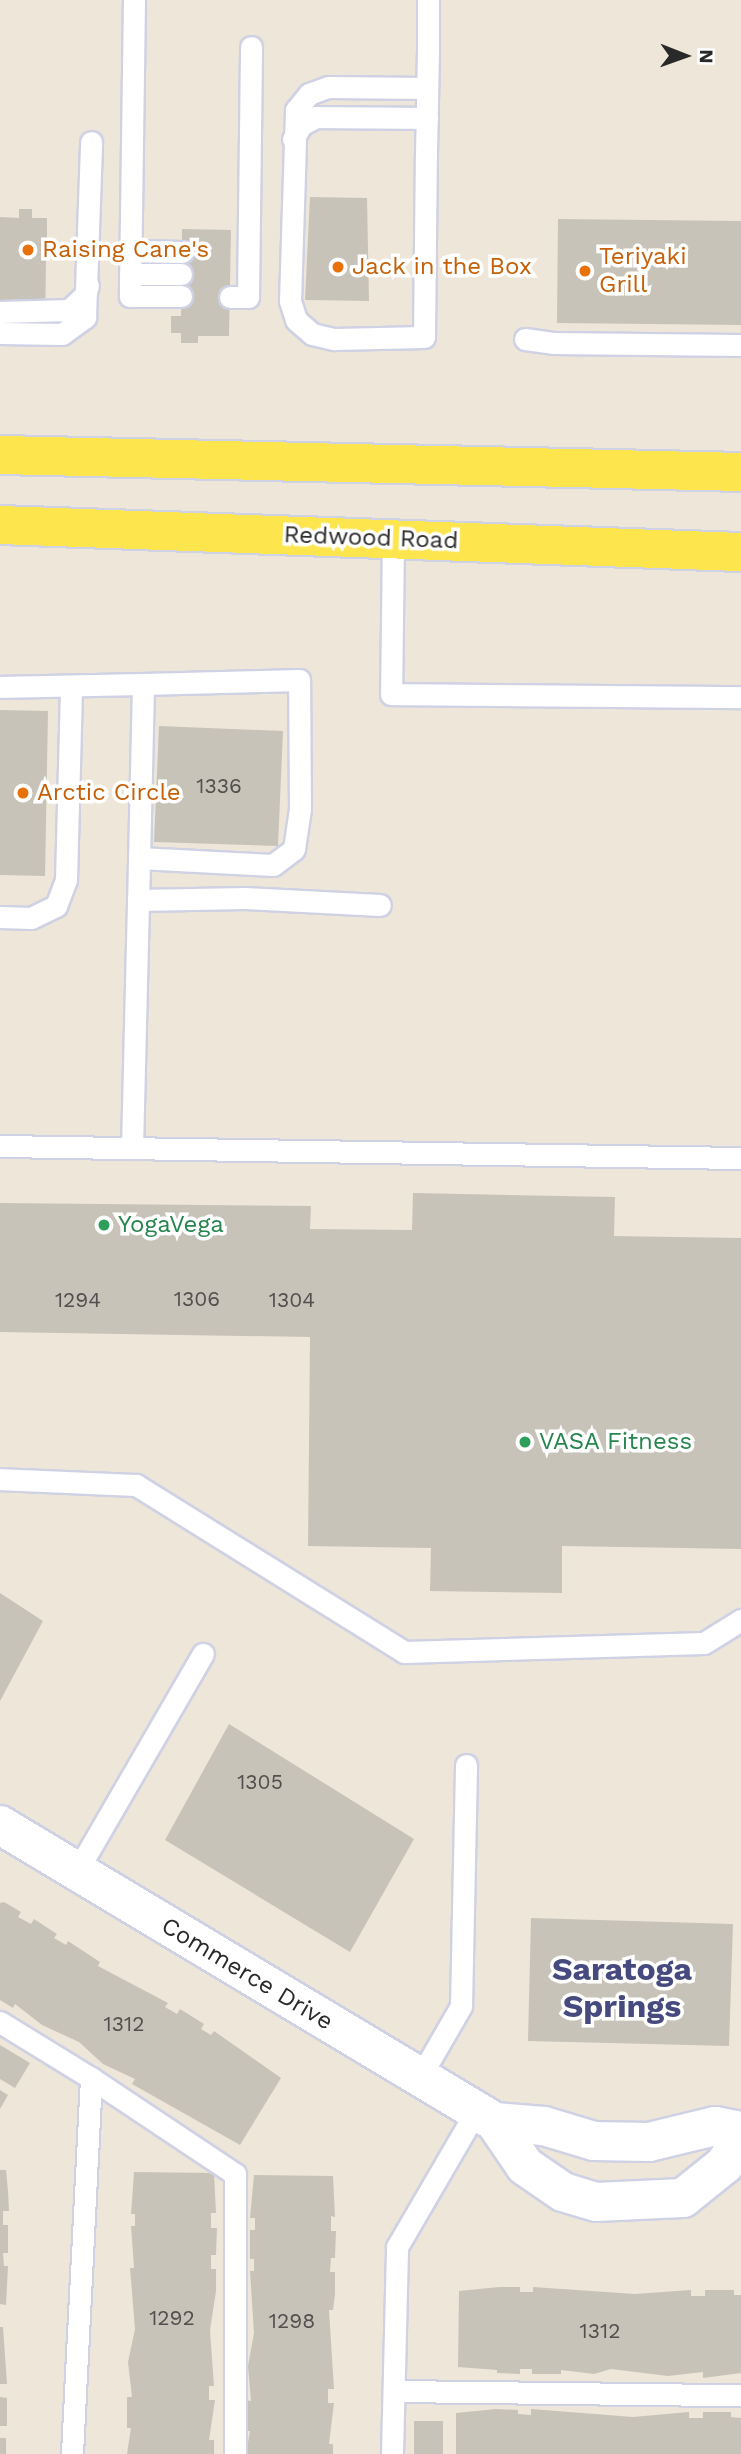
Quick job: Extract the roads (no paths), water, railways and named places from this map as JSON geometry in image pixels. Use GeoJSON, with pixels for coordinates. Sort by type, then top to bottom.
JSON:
{"type":"FeatureCollection","features":[{"type":"Feature","properties":{"kind":"main road"},"geometry":{"type":"LineString","coordinates":[[0,455],[741,472]]}},
{"type":"Feature","properties":{"kind":"main road","name":"Redwood Road"},"geometry":{"type":"LineString","coordinates":[[0,525],[741,552]]}},
{"type":"Feature","properties":{"kind":"street","name":"Commerce Drive"},"geometry":{"type":"LineString","coordinates":[[0,1825],[486,2116],[525,2166],[563,2192],[596,2202],[683,2198],[724,2165],[741,2141]]}},
{"type":"Feature","properties":{"kind":"street","name":"Commerce Drive"},"geometry":{"type":"LineString","coordinates":[[486,2116],[544,2126],[594,2141],[649,2142],[715,2126],[741,2131]]}},
{"type":"Feature","properties":{"kind":"lane"},"geometry":{"type":"LineString","coordinates":[[134,0],[130,296],[181,296]]}},
{"type":"Feature","properties":{"kind":"lane"},"geometry":{"type":"LineString","coordinates":[[427,88],[318,89],[296,110],[290,301],[296,320],[323,338],[424,337],[427,118],[428,0]]}},
{"type":"Feature","properties":{"kind":"lane"},"geometry":{"type":"LineString","coordinates":[[230,297],[248,297],[239,275],[251,47]]}},
{"type":"Feature","properties":{"kind":"lane"},"geometry":{"type":"LineString","coordinates":[[293,139],[301,125],[316,117],[427,118]]}},
{"type":"Feature","properties":{"kind":"lane"},"geometry":{"type":"LineString","coordinates":[[0,333],[72,330],[85,317],[89,283],[91,142]]}},
{"type":"Feature","properties":{"kind":"lane"},"geometry":{"type":"LineString","coordinates":[[131,251],[182,252]]}},
{"type":"Feature","properties":{"kind":"lane"},"geometry":{"type":"LineString","coordinates":[[130,274],[181,274]]}},
{"type":"Feature","properties":{"kind":"lane"},"geometry":{"type":"LineString","coordinates":[[0,312],[69,310],[85,295],[89,283]]}},
{"type":"Feature","properties":{"kind":"lane"},"geometry":{"type":"LineString","coordinates":[[525,338],[553,343],[741,345]]}},
{"type":"Feature","properties":{"kind":"lane"},"geometry":{"type":"LineString","coordinates":[[393,539],[391,694],[741,697]]}},
{"type":"Feature","properties":{"kind":"lane"},"geometry":{"type":"LineString","coordinates":[[0,687],[71,689],[143,684],[299,680],[300,809],[294,849],[273,865],[139,858]]}},
{"type":"Feature","properties":{"kind":"lane"},"geometry":{"type":"LineString","coordinates":[[132,1148],[143,684]]}},
{"type":"Feature","properties":{"kind":"lane"},"geometry":{"type":"LineString","coordinates":[[0,917],[31,918],[57,906],[66,880],[71,689]]}},
{"type":"Feature","properties":{"kind":"lane"},"geometry":{"type":"LineString","coordinates":[[138,900],[245,898],[380,905]]}},
{"type":"Feature","properties":{"kind":"lane"},"geometry":{"type":"LineString","coordinates":[[0,1146],[741,1158]]}},
{"type":"Feature","properties":{"kind":"lane"},"geometry":{"type":"LineString","coordinates":[[0,1479],[136,1485],[404,1651],[704,1643],[741,1620]]}},
{"type":"Feature","properties":{"kind":"lane"},"geometry":{"type":"LineString","coordinates":[[77,1871],[203,1654]]}},
{"type":"Feature","properties":{"kind":"lane"},"geometry":{"type":"LineString","coordinates":[[421,2077],[461,2006],[466,1765]]}},
{"type":"Feature","properties":{"kind":"lane"},"geometry":{"type":"LineString","coordinates":[[0,2022],[91,2078],[235,2174],[235,2454]]}},
{"type":"Feature","properties":{"kind":"lane"},"geometry":{"type":"LineString","coordinates":[[72,2454],[91,2078]]}},
{"type":"Feature","properties":{"kind":"lane"},"geometry":{"type":"LineString","coordinates":[[393,2454],[397,2247],[486,2116]]}},
{"type":"Feature","properties":{"kind":"lane"},"geometry":{"type":"LineString","coordinates":[[394,2391],[741,2395]]}},
{"type":"Feature","properties":{"kind":"place","name":"Raising Cane's"},"geometry":{"type":"Point","coordinates":[28,250]}},
{"type":"Feature","properties":{"kind":"place","name":"Jack in the Box"},"geometry":{"type":"Point","coordinates":[338,267]}},
{"type":"Feature","properties":{"kind":"place","name":"Teriyaki Grill"},"geometry":{"type":"Point","coordinates":[585,271]}},
{"type":"Feature","properties":{"kind":"place","name":"Arctic Circle"},"geometry":{"type":"Point","coordinates":[23,793]}},
{"type":"Feature","properties":{"kind":"place","name":"YogaVega"},"geometry":{"type":"Point","coordinates":[104,1225]}},
{"type":"Feature","properties":{"kind":"place","name":"VASA Fitness"},"geometry":{"type":"Point","coordinates":[525,1442]}},
{"type":"Feature","properties":{"kind":"district","name":"Saratoga Springs"},"geometry":{"type":"Point","coordinates":[622,1988]}}]}
